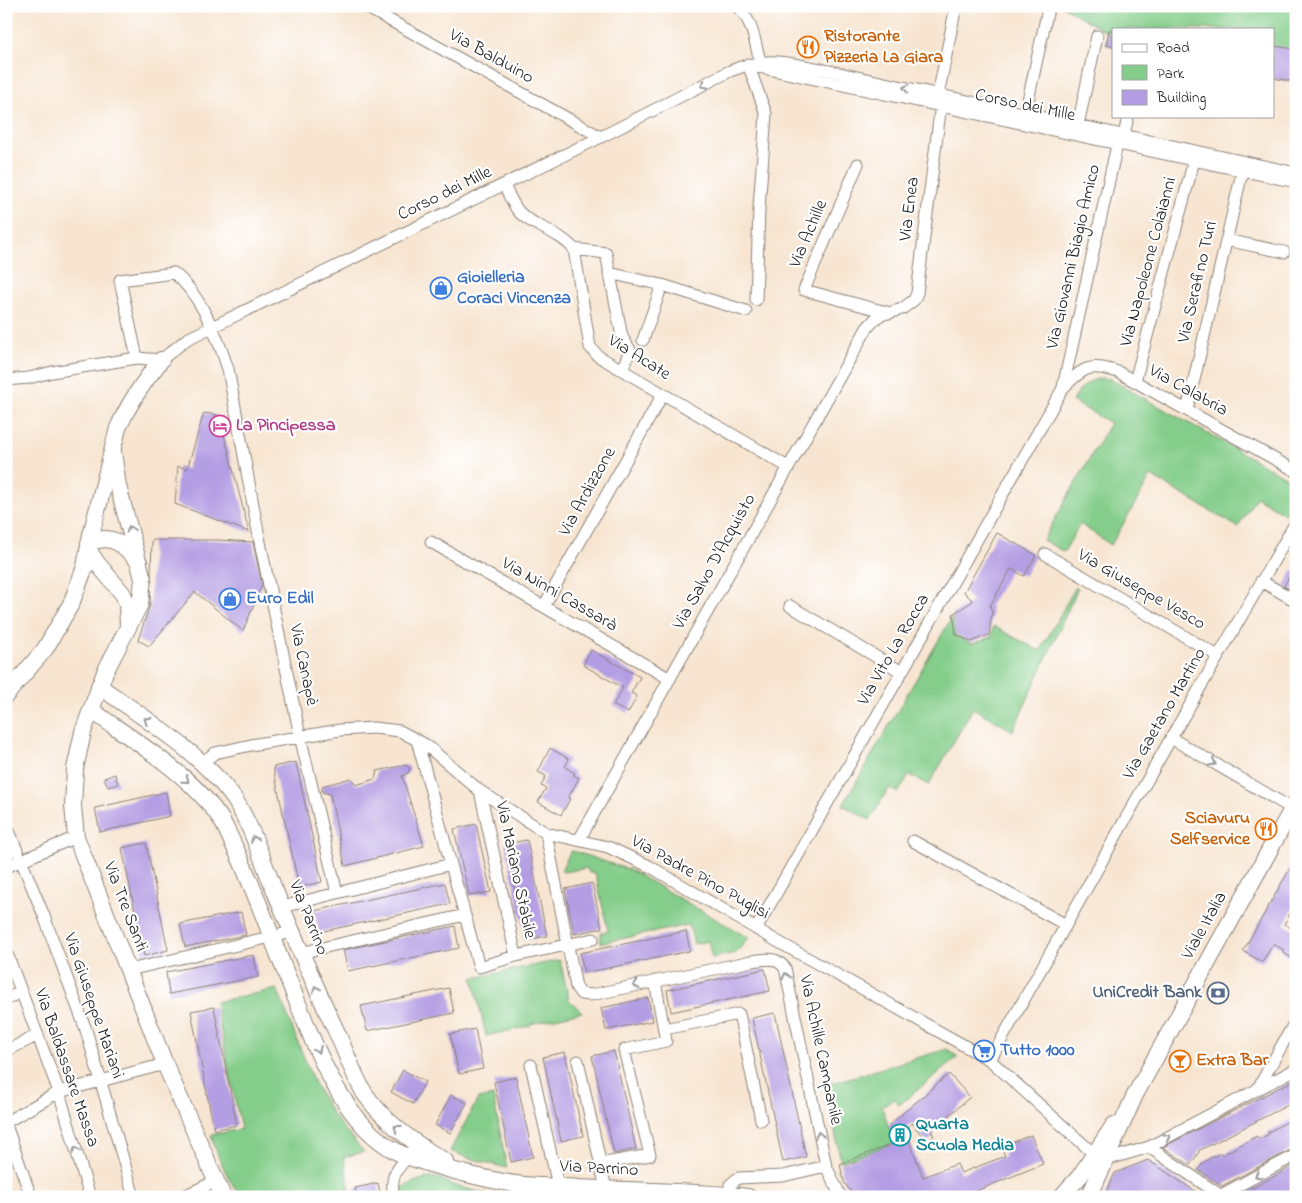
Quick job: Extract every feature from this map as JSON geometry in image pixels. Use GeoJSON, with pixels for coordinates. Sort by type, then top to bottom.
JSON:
{"type":"FeatureCollection","features":[{"type":"Feature","properties":{"kind":"street","name":"Via Balduino"},"geometry":{"type":"LineString","coordinates":[[364,6],[602,137]]}},
{"type":"Feature","properties":{"kind":"street"},"geometry":{"type":"LineString","coordinates":[[736,6],[742,11],[748,22],[760,61]]}},
{"type":"Feature","properties":{"kind":"street","name":"Via Enea"},"geometry":{"type":"LineString","coordinates":[[892,313],[902,309],[914,300],[917,293],[941,99],[956,6]]}},
{"type":"Feature","properties":{"kind":"street"},"geometry":{"type":"LineString","coordinates":[[1025,114],[1048,9]]}},
{"type":"Feature","properties":{"kind":"street"},"geometry":{"type":"LineString","coordinates":[[1078,125],[1097,36]]}},
{"type":"Feature","properties":{"kind":"street","name":"Corso dei Mille"},"geometry":{"type":"LineString","coordinates":[[161,360],[187,339],[602,137],[730,71],[760,61],[821,69],[941,99],[1195,156],[1243,166],[1295,173]]}},
{"type":"Feature","properties":{"kind":"street","name":"Corso dei Mille"},"geometry":{"type":"LineString","coordinates":[[748,64],[1025,114],[1078,125],[1121,138]]}},
{"type":"Feature","properties":{"kind":"street"},"geometry":{"type":"LineString","coordinates":[[748,64],[766,114],[756,300]]}},
{"type":"Feature","properties":{"kind":"street","name":"Via Giovanni Biagio Amico"},"geometry":{"type":"LineString","coordinates":[[1063,388],[1121,138],[1127,118]]}},
{"type":"Feature","properties":{"kind":"street","name":"Via Napoleone Colaianni"},"geometry":{"type":"LineString","coordinates":[[1135,381],[1195,156]]}},
{"type":"Feature","properties":{"kind":"street","name":"Via Achille"},"geometry":{"type":"LineString","coordinates":[[858,164],[804,290],[892,313]]}},
{"type":"Feature","properties":{"kind":"street","name":"Via Serafino Turi"},"geometry":{"type":"LineString","coordinates":[[1187,410],[1243,166]]}},
{"type":"Feature","properties":{"kind":"street"},"geometry":{"type":"LineString","coordinates":[[504,185],[519,212],[530,220],[566,240],[574,249],[606,253],[622,337],[630,350],[622,370]]}},
{"type":"Feature","properties":{"kind":"street"},"geometry":{"type":"LineString","coordinates":[[1226,240],[1284,252]]}},
{"type":"Feature","properties":{"kind":"street","name":"Via Acate"},"geometry":{"type":"LineString","coordinates":[[574,249],[590,347],[598,356],[788,467]]}},
{"type":"Feature","properties":{"kind":"street","name":"Via Canapè"},"geometry":{"type":"LineString","coordinates":[[137,358],[120,280],[174,273],[185,282],[212,327],[228,369],[259,537],[300,736],[336,893]]}},
{"type":"Feature","properties":{"kind":"street"},"geometry":{"type":"LineString","coordinates":[[609,273],[662,285],[746,311]]}},
{"type":"Feature","properties":{"kind":"street"},"geometry":{"type":"LineString","coordinates":[[643,340],[662,285]]}},
{"type":"Feature","properties":{"kind":"street","name":"Via Salvo D'Acquisto"},"geometry":{"type":"LineString","coordinates":[[579,840],[867,328],[878,316],[892,313]]}},
{"type":"Feature","properties":{"kind":"street"},"geometry":{"type":"LineString","coordinates":[[6,380],[29,378],[52,372],[137,358],[161,360]]}},
{"type":"Feature","properties":{"kind":"street"},"geometry":{"type":"LineString","coordinates":[[6,695],[45,650],[70,604],[85,567],[118,428],[140,386],[161,360]]}},
{"type":"Feature","properties":{"kind":"street","name":"Via Calabria"},"geometry":{"type":"LineString","coordinates":[[1063,388],[1076,374],[1088,368],[1100,367],[1118,372],[1296,471]]}},
{"type":"Feature","properties":{"kind":"street","name":"Via Vito La Rocca"},"geometry":{"type":"LineString","coordinates":[[756,929],[1063,388]]}},
{"type":"Feature","properties":{"kind":"street","name":"Via Ardizzone"},"geometry":{"type":"LineString","coordinates":[[544,606],[663,394]]}},
{"type":"Feature","properties":{"kind":"street","name":"Via Tre Santi"},"geometry":{"type":"LineString","coordinates":[[113,452],[118,486],[143,579],[140,604],[99,686],[83,732],[75,769],[73,806],[76,837],[165,1064],[223,1197]]}},
{"type":"Feature","properties":{"kind":"street","name":"Via Gaetano Martino"},"geometry":{"type":"LineString","coordinates":[[990,1060],[1170,738],[1296,522]]}},
{"type":"Feature","properties":{"kind":"street"},"geometry":{"type":"LineString","coordinates":[[89,546],[96,539],[106,538],[129,551],[139,562]]}},
{"type":"Feature","properties":{"kind":"street","name":"Via Ninni Cassarà"},"geometry":{"type":"LineString","coordinates":[[432,542],[670,679]]}},
{"type":"Feature","properties":{"kind":"street"},"geometry":{"type":"LineString","coordinates":[[89,546],[97,563],[123,594],[128,625]]}},
{"type":"Feature","properties":{"kind":"street","name":"Via Giuseppe Vesco"},"geometry":{"type":"LineString","coordinates":[[1045,554],[1218,656]]}},
{"type":"Feature","properties":{"kind":"street"},"geometry":{"type":"LineString","coordinates":[[76,588],[87,580],[99,579],[113,584]]}},
{"type":"Feature","properties":{"kind":"street"},"geometry":{"type":"LineString","coordinates":[[1261,581],[1296,601]]}},
{"type":"Feature","properties":{"kind":"street"},"geometry":{"type":"LineString","coordinates":[[790,606],[902,672]]}},
{"type":"Feature","properties":{"kind":"street","name":"Via Parrino"},"geometry":{"type":"LineString","coordinates":[[99,686],[156,727],[201,763],[218,778],[235,801],[253,837],[300,953],[364,1093],[412,1150]]}},
{"type":"Feature","properties":{"kind":"street","name":"Via Parrino"},"geometry":{"type":"LineString","coordinates":[[91,710],[176,771],[197,789],[211,805],[227,832],[246,872],[311,1036],[339,1092],[365,1127],[383,1144],[412,1150],[467,1173],[516,1184],[748,1197]]}},
{"type":"Feature","properties":{"kind":"street","name":"Via Padre Pino Puglisi"},"geometry":{"type":"LineString","coordinates":[[201,763],[215,753],[300,736],[340,730],[374,728],[400,732],[426,745],[480,791],[509,811],[546,832],[608,847],[649,866],[756,929],[990,1060],[1100,1157]]}},
{"type":"Feature","properties":{"kind":"street"},"geometry":{"type":"LineString","coordinates":[[1170,738],[1295,807]]}},
{"type":"Feature","properties":{"kind":"street"},"geometry":{"type":"LineString","coordinates":[[417,740],[479,967],[516,956],[594,939]]}},
{"type":"Feature","properties":{"kind":"street","name":"Via Mariano Stabile"},"geometry":{"type":"LineString","coordinates":[[480,791],[516,956]]}},
{"type":"Feature","properties":{"kind":"street","name":"Viale Italia"},"geometry":{"type":"LineString","coordinates":[[1089,1197],[1100,1157],[1295,807]]}},
{"type":"Feature","properties":{"kind":"street","name":"Via Giuseppe Mariani"},"geometry":{"type":"LineString","coordinates":[[10,831],[86,1030],[134,1197]]}},
{"type":"Feature","properties":{"kind":"street"},"geometry":{"type":"LineString","coordinates":[[546,832],[568,945]]}},
{"type":"Feature","properties":{"kind":"street"},"geometry":{"type":"LineString","coordinates":[[6,867],[76,837]]}},
{"type":"Feature","properties":{"kind":"street"},"geometry":{"type":"LineString","coordinates":[[913,841],[1066,925]]}},
{"type":"Feature","properties":{"kind":"street"},"geometry":{"type":"LineString","coordinates":[[282,907],[451,864]]}},
{"type":"Feature","properties":{"kind":"street"},"geometry":{"type":"LineString","coordinates":[[300,953],[464,915]]}},
{"type":"Feature","properties":{"kind":"street"},"geometry":{"type":"LineString","coordinates":[[129,970],[292,932]]}},
{"type":"Feature","properties":{"kind":"street","name":"Via Achille Campanile"},"geometry":{"type":"LineString","coordinates":[[568,945],[576,987],[580,994],[591,995],[752,961],[771,959],[780,962],[785,968],[826,1166],[841,1197]]}},
{"type":"Feature","properties":{"kind":"street","name":"Via Baldassare Massa"},"geometry":{"type":"LineString","coordinates":[[6,952],[60,1092],[90,1197]]}},
{"type":"Feature","properties":{"kind":"street"},"geometry":{"type":"LineString","coordinates":[[600,1164],[650,1155],[624,1050],[666,1041],[654,981]]}},
{"type":"Feature","properties":{"kind":"street"},"geometry":{"type":"LineString","coordinates":[[6,1000],[21,992]]}},
{"type":"Feature","properties":{"kind":"street"},"geometry":{"type":"LineString","coordinates":[[664,1029],[739,1014],[761,1120]]}},
{"type":"Feature","properties":{"kind":"street"},"geometry":{"type":"LineString","coordinates":[[1257,1090],[1296,1020]]}},
{"type":"Feature","properties":{"kind":"street"},"geometry":{"type":"LineString","coordinates":[[6,1051],[38,1035]]}},
{"type":"Feature","properties":{"kind":"street"},"geometry":{"type":"LineString","coordinates":[[578,1061],[606,1189]]}},
{"type":"Feature","properties":{"kind":"street"},"geometry":{"type":"LineString","coordinates":[[31,1197],[6,1124],[60,1092],[165,1064]]}},
{"type":"Feature","properties":{"kind":"street"},"geometry":{"type":"LineString","coordinates":[[531,1065],[558,1186]]}},
{"type":"Feature","properties":{"kind":"street"},"geometry":{"type":"LineString","coordinates":[[1100,1157],[1149,1147],[1296,1069]]}},
{"type":"Feature","properties":{"kind":"street"},"geometry":{"type":"LineString","coordinates":[[1149,1147],[1222,1196],[1296,1155]]}},
{"type":"Feature","properties":{"kind":"street"},"geometry":{"type":"LineString","coordinates":[[394,1197],[391,1184],[395,1173],[412,1150]]}},
{"type":"Feature","properties":{"kind":"street","name":"Viale Italia"},"geometry":{"type":"LineString","coordinates":[[1061,1197],[1100,1157]]}},
{"type":"Feature","properties":{"kind":"street"},"geometry":{"type":"LineString","coordinates":[[730,1196],[730,1185],[738,1178],[783,1176],[826,1166]]}},
{"type":"Feature","properties":{"kind":"street"},"geometry":{"type":"LineString","coordinates":[[182,1197],[216,1181]]}},
{"type":"Feature","properties":{"kind":"green space"},"geometry":{"type":"Polygon","coordinates":[[[1062,6],[1296,6],[1296,82],[1274,78],[1274,28],[1112,28],[1112,46],[1106,45],[1108,33],[1062,6]]]}},
{"type":"Feature","properties":{"kind":"green space"},"geometry":{"type":"Polygon","coordinates":[[[1101,378],[1110,379],[1296,483],[1296,497],[1285,514],[1256,497],[1238,527],[1151,476],[1111,545],[1080,524],[1064,552],[1043,540],[1110,423],[1072,401],[1084,386],[1091,381],[1101,378]]]}},
{"type":"Feature","properties":{"kind":"green space"},"geometry":{"type":"Polygon","coordinates":[[[1075,588],[1078,588],[1013,731],[973,708],[929,785],[909,775],[898,793],[889,788],[870,820],[843,805],[952,617],[955,635],[972,644],[991,637],[993,626],[1040,651],[1075,588]]]}},
{"type":"Feature","properties":{"kind":"green space"},"geometry":{"type":"Polygon","coordinates":[[[573,851],[630,870],[749,938],[736,953],[712,958],[708,941],[694,944],[689,925],[601,943],[600,933],[608,931],[595,872],[589,873],[587,868],[563,872],[561,870],[570,852],[573,851]]]}},
{"type":"Feature","properties":{"kind":"green space"},"geometry":{"type":"Polygon","coordinates":[[[560,960],[569,1000],[582,1012],[486,1036],[473,978],[560,960]]]}},
{"type":"Feature","properties":{"kind":"green space"},"geometry":{"type":"Polygon","coordinates":[[[277,989],[314,1083],[334,1117],[364,1152],[344,1157],[351,1197],[343,1197],[342,1189],[302,1197],[241,1197],[227,1175],[213,1143],[211,1135],[241,1129],[215,1002],[277,989]]]}},
{"type":"Feature","properties":{"kind":"green space"},"geometry":{"type":"Polygon","coordinates":[[[947,1049],[958,1057],[899,1105],[893,1098],[882,1107],[894,1143],[841,1162],[825,1085],[947,1049]]]}},
{"type":"Feature","properties":{"kind":"green space"},"geometry":{"type":"Polygon","coordinates":[[[493,1096],[507,1168],[468,1158],[450,1151],[478,1099],[493,1096]]]}},
{"type":"Feature","properties":{"kind":"green space"},"geometry":{"type":"Polygon","coordinates":[[[438,1178],[454,1185],[496,1197],[402,1197],[401,1188],[423,1179],[438,1178]]]}},
{"type":"Feature","properties":{"kind":"building"},"geometry":{"type":"Polygon","coordinates":[[[1109,30],[1112,30],[1112,46],[1106,45],[1109,30]]]}},
{"type":"Feature","properties":{"kind":"building"},"geometry":{"type":"Polygon","coordinates":[[[1274,46],[1296,49],[1296,82],[1274,78],[1274,46]]]}},
{"type":"Feature","properties":{"kind":"building"},"geometry":{"type":"Polygon","coordinates":[[[204,413],[217,415],[225,438],[249,532],[175,504],[178,466],[187,469],[204,413]]]}},
{"type":"Feature","properties":{"kind":"building"},"geometry":{"type":"Polygon","coordinates":[[[997,533],[1036,555],[1024,576],[1011,569],[990,606],[992,613],[989,635],[971,642],[956,634],[953,614],[973,601],[964,592],[997,533]]]}},
{"type":"Feature","properties":{"kind":"building","name":"Euro Edil"},"geometry":{"type":"Polygon","coordinates":[[[152,540],[253,542],[262,585],[243,631],[195,592],[149,646],[138,640],[150,605],[152,540]]]}},
{"type":"Feature","properties":{"kind":"building"},"geometry":{"type":"Polygon","coordinates":[[[1293,570],[1296,572],[1296,593],[1284,586],[1293,570]]]}},
{"type":"Feature","properties":{"kind":"building"},"geometry":{"type":"Polygon","coordinates":[[[591,650],[640,677],[631,693],[637,696],[628,713],[613,705],[623,688],[583,665],[591,650]]]}},
{"type":"Feature","properties":{"kind":"building"},"geometry":{"type":"Polygon","coordinates":[[[550,748],[569,759],[565,767],[579,778],[561,815],[538,802],[546,788],[541,786],[546,776],[538,772],[550,748]]]}},
{"type":"Feature","properties":{"kind":"building"},"geometry":{"type":"Polygon","coordinates":[[[296,762],[322,882],[299,887],[273,767],[296,762]]]}},
{"type":"Feature","properties":{"kind":"building"},"geometry":{"type":"Polygon","coordinates":[[[406,765],[410,768],[408,773],[402,776],[424,846],[345,866],[330,794],[322,792],[322,786],[351,778],[356,785],[375,779],[377,771],[406,765]]]}},
{"type":"Feature","properties":{"kind":"building"},"geometry":{"type":"Polygon","coordinates":[[[115,774],[118,784],[108,787],[104,778],[115,774]]]}},
{"type":"Feature","properties":{"kind":"building"},"geometry":{"type":"Polygon","coordinates":[[[166,792],[170,816],[100,832],[95,808],[166,792]]]}},
{"type":"Feature","properties":{"kind":"building"},"geometry":{"type":"Polygon","coordinates":[[[476,824],[491,892],[469,896],[454,829],[476,824]]]}},
{"type":"Feature","properties":{"kind":"building"},"geometry":{"type":"Polygon","coordinates":[[[527,840],[547,936],[526,940],[505,844],[527,840]]]}},
{"type":"Feature","properties":{"kind":"building"},"geometry":{"type":"Polygon","coordinates":[[[146,843],[168,950],[144,956],[122,848],[146,843]]]}},
{"type":"Feature","properties":{"kind":"building"},"geometry":{"type":"Polygon","coordinates":[[[1296,858],[1296,904],[1284,924],[1296,931],[1296,953],[1293,959],[1282,952],[1284,950],[1273,944],[1262,962],[1243,951],[1296,858]]]}},
{"type":"Feature","properties":{"kind":"building"},"geometry":{"type":"Polygon","coordinates":[[[445,883],[450,904],[319,932],[314,911],[445,883]]]}},
{"type":"Feature","properties":{"kind":"building"},"geometry":{"type":"Polygon","coordinates":[[[592,883],[602,928],[574,934],[565,889],[592,883]]]}},
{"type":"Feature","properties":{"kind":"building"},"geometry":{"type":"Polygon","coordinates":[[[241,912],[246,935],[185,947],[180,924],[241,912]]]}},
{"type":"Feature","properties":{"kind":"building"},"geometry":{"type":"Polygon","coordinates":[[[455,926],[459,948],[348,971],[343,950],[455,926]]]}},
{"type":"Feature","properties":{"kind":"building"},"geometry":{"type":"Polygon","coordinates":[[[686,931],[690,951],[584,973],[580,953],[686,931]]]}},
{"type":"Feature","properties":{"kind":"building"},"geometry":{"type":"Polygon","coordinates":[[[254,955],[258,977],[169,994],[166,972],[254,955]]]}},
{"type":"Feature","properties":{"kind":"building"},"geometry":{"type":"Polygon","coordinates":[[[765,969],[770,991],[671,1012],[667,990],[765,969]]]}},
{"type":"Feature","properties":{"kind":"building"},"geometry":{"type":"Polygon","coordinates":[[[449,988],[454,1013],[367,1031],[361,1006],[449,988]]]}},
{"type":"Feature","properties":{"kind":"building"},"geometry":{"type":"Polygon","coordinates":[[[648,998],[653,1021],[606,1030],[601,1008],[648,998]]]}},
{"type":"Feature","properties":{"kind":"building"},"geometry":{"type":"Polygon","coordinates":[[[214,1007],[237,1125],[214,1130],[191,1011],[214,1007]]]}},
{"type":"Feature","properties":{"kind":"building"},"geometry":{"type":"Polygon","coordinates":[[[775,1013],[806,1157],[783,1162],[752,1018],[775,1013]]]}},
{"type":"Feature","properties":{"kind":"building"},"geometry":{"type":"Polygon","coordinates":[[[475,1029],[483,1069],[459,1074],[450,1034],[475,1029]]]}},
{"type":"Feature","properties":{"kind":"building"},"geometry":{"type":"Polygon","coordinates":[[[614,1051],[636,1149],[614,1154],[592,1056],[614,1051]]]}},
{"type":"Feature","properties":{"kind":"building"},"geometry":{"type":"Polygon","coordinates":[[[565,1052],[583,1136],[561,1141],[543,1057],[565,1052]]]}},
{"type":"Feature","properties":{"kind":"building"},"geometry":{"type":"Polygon","coordinates":[[[403,1070],[425,1082],[413,1104],[391,1092],[403,1070]]]}},
{"type":"Feature","properties":{"kind":"building","name":"Quarta Scuola Media"},"geometry":{"type":"Polygon","coordinates":[[[949,1074],[970,1097],[931,1131],[934,1136],[927,1142],[912,1123],[905,1129],[923,1177],[957,1164],[961,1173],[1005,1156],[1001,1147],[1031,1135],[1043,1164],[961,1197],[950,1197],[949,1194],[942,1197],[854,1197],[844,1182],[840,1164],[895,1143],[889,1125],[949,1074]]]}},
{"type":"Feature","properties":{"kind":"building"},"geometry":{"type":"Polygon","coordinates":[[[516,1077],[533,1157],[511,1162],[494,1082],[516,1077]]]}},
{"type":"Feature","properties":{"kind":"building"},"geometry":{"type":"Polygon","coordinates":[[[1296,1079],[1296,1101],[1198,1151],[1190,1165],[1163,1147],[1296,1079]]]}},
{"type":"Feature","properties":{"kind":"building"},"geometry":{"type":"Polygon","coordinates":[[[451,1095],[467,1103],[450,1133],[435,1125],[451,1095]]]}},
{"type":"Feature","properties":{"kind":"building"},"geometry":{"type":"Polygon","coordinates":[[[1296,1117],[1296,1147],[1222,1186],[1198,1170],[1210,1158],[1221,1153],[1222,1155],[1257,1136],[1259,1139],[1296,1117]]]}},
{"type":"Feature","properties":{"kind":"building"},"geometry":{"type":"Polygon","coordinates":[[[1148,1160],[1204,1197],[1104,1197],[1115,1173],[1148,1160]]]}},
{"type":"Feature","properties":{"kind":"building"},"geometry":{"type":"Polygon","coordinates":[[[1296,1164],[1296,1192],[1287,1197],[1237,1197],[1296,1164]]]}},
{"type":"Feature","properties":{"kind":"building"},"geometry":{"type":"Polygon","coordinates":[[[378,1183],[381,1197],[357,1197],[355,1188],[378,1183]]]}},
{"type":"Feature","properties":{"kind":"building"},"geometry":{"type":"Polygon","coordinates":[[[336,1192],[337,1197],[316,1197],[316,1196],[336,1192]]]}},
{"type":"Feature","properties":{"kind":"place","name":"Ristorante Pizzeria La Giara"},"geometry":{"type":"Point","coordinates":[808,47]}},
{"type":"Feature","properties":{"kind":"place","name":"Gioielleria Coraci Vincenza"},"geometry":{"type":"Point","coordinates":[441,288]}},
{"type":"Feature","properties":{"kind":"place","name":"La Pincipessa"},"geometry":{"type":"Point","coordinates":[220,426]}},
{"type":"Feature","properties":{"kind":"place","name":"Euro Edil"},"geometry":{"type":"Point","coordinates":[230,599]}},
{"type":"Feature","properties":{"kind":"place","name":"Sciavuru Selfservice"},"geometry":{"type":"Point","coordinates":[1266,829]}},
{"type":"Feature","properties":{"kind":"place","name":"UniCredit Bank"},"geometry":{"type":"Point","coordinates":[1218,993]}},
{"type":"Feature","properties":{"kind":"place","name":"Tutto 1000"},"geometry":{"type":"Point","coordinates":[984,1051]}},
{"type":"Feature","properties":{"kind":"place","name":"Extra Bar"},"geometry":{"type":"Point","coordinates":[1180,1061]}},
{"type":"Feature","properties":{"kind":"place","name":"Quarta Scuola Media"},"geometry":{"type":"Point","coordinates":[900,1135]}}]}
